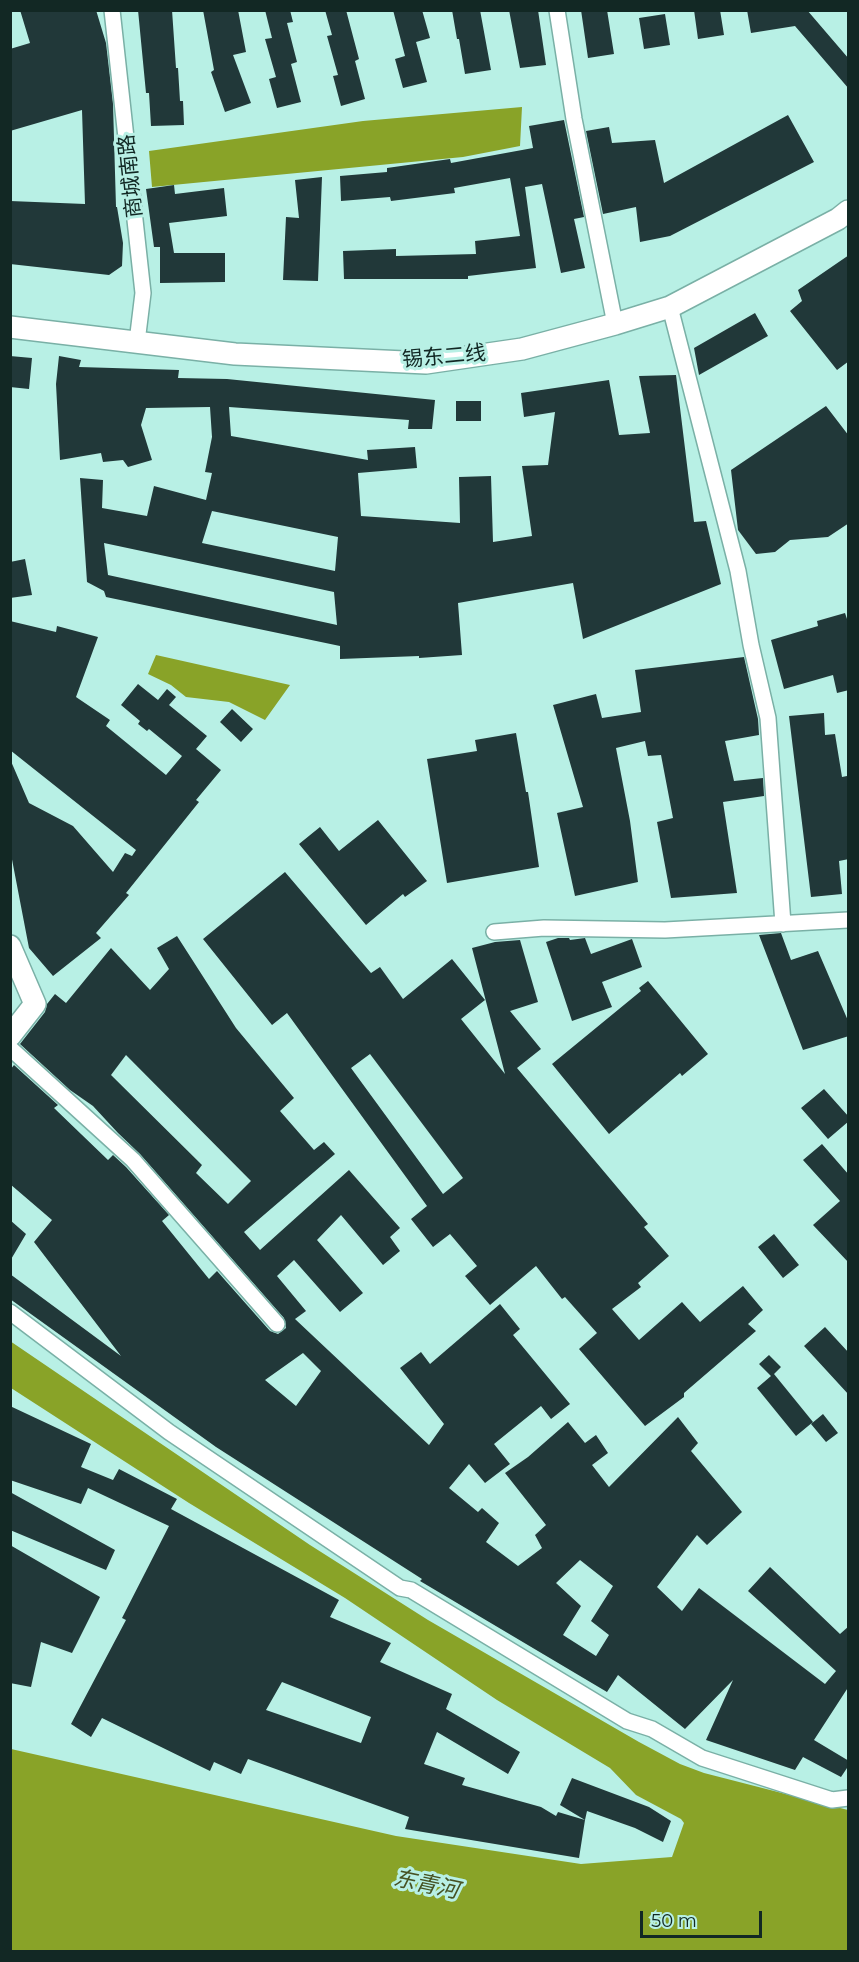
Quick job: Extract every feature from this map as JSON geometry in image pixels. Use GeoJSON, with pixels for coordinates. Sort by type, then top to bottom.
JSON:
{"type":"FeatureCollection","features":[{"type":"Feature","properties":{"kind":"main road","name":"锡东二线"},"geometry":{"type":"LineString","coordinates":[[10,327],[235,354],[426,363],[522,349],[670,307],[838,219],[849,211]]}},
{"type":"Feature","properties":{"kind":"main road"},"geometry":{"type":"LineString","coordinates":[[10,946],[35,1004],[10,1036]]}},
{"type":"Feature","properties":{"kind":"street","name":"商城南路"},"geometry":{"type":"LineString","coordinates":[[112,10],[143,293],[137,342]]}},
{"type":"Feature","properties":{"kind":"street"},"geometry":{"type":"LineString","coordinates":[[556,10],[574,119],[615,324]]}},
{"type":"Feature","properties":{"kind":"street"},"geometry":{"type":"LineString","coordinates":[[670,307],[738,571],[768,718],[783,924]]}},
{"type":"Feature","properties":{"kind":"street"},"geometry":{"type":"LineString","coordinates":[[494,932],[544,928],[665,930],[849,920]]}},
{"type":"Feature","properties":{"kind":"street"},"geometry":{"type":"LineString","coordinates":[[10,1048],[133,1160],[278,1324]]}},
{"type":"Feature","properties":{"kind":"street"},"geometry":{"type":"LineString","coordinates":[[10,1312],[169,1432],[400,1588],[411,1590],[627,1721],[652,1729],[702,1758],[832,1800],[849,1798]]}},
{"type":"Feature","properties":{"kind":"water"},"geometry":{"type":"Polygon","coordinates":[[[522,107],[520,146],[463,157],[152,187],[149,151],[363,121],[522,107]]]}},
{"type":"Feature","properties":{"kind":"water"},"geometry":{"type":"Polygon","coordinates":[[[156,655],[290,685],[265,720],[229,702],[186,697],[171,685],[148,674],[156,655]]]}},
{"type":"Feature","properties":{"kind":"water","name":"东青河"},"geometry":{"type":"Polygon","coordinates":[[[10,1341],[310,1545],[428,1620],[639,1742],[680,1764],[704,1773],[848,1810],[848,1951],[11,1951],[11,1749],[396,1836],[581,1864],[672,1857],[684,1823],[681,1819],[636,1795],[610,1768],[497,1700],[345,1598],[189,1503],[11,1388],[10,1341]]]}},
{"type":"Feature","properties":{"kind":"building"},"geometry":{"type":"Polygon","coordinates":[[[20,10],[96,10],[106,43],[113,104],[116,207],[123,243],[122,266],[109,275],[10,264],[10,201],[85,204],[82,110],[10,131],[10,49],[30,43],[20,10]]]}},
{"type":"Feature","properties":{"kind":"building"},"geometry":{"type":"Polygon","coordinates":[[[138,10],[172,10],[176,68],[178,68],[180,101],[183,101],[184,125],[151,126],[138,10]]]}},
{"type":"Feature","properties":{"kind":"building"},"geometry":{"type":"Polygon","coordinates":[[[203,10],[238,10],[246,52],[233,55],[251,103],[225,112],[211,72],[214,70],[203,10]]]}},
{"type":"Feature","properties":{"kind":"building"},"geometry":{"type":"Polygon","coordinates":[[[265,10],[290,10],[293,22],[287,23],[297,62],[291,64],[301,102],[277,108],[269,79],[276,77],[265,39],[272,38],[265,10]]]}},
{"type":"Feature","properties":{"kind":"building"},"geometry":{"type":"Polygon","coordinates":[[[325,10],[346,10],[359,59],[355,61],[365,99],[341,106],[333,76],[338,75],[327,36],[332,35],[325,10]]]}},
{"type":"Feature","properties":{"kind":"building"},"geometry":{"type":"Polygon","coordinates":[[[393,10],[422,10],[430,38],[416,42],[427,82],[403,88],[395,59],[405,56],[393,10]]]}},
{"type":"Feature","properties":{"kind":"building"},"geometry":{"type":"Polygon","coordinates":[[[452,10],[480,10],[491,70],[465,74],[452,10]]]}},
{"type":"Feature","properties":{"kind":"building"},"geometry":{"type":"Polygon","coordinates":[[[509,10],[538,10],[546,65],[520,68],[509,10]]]}},
{"type":"Feature","properties":{"kind":"building"},"geometry":{"type":"Polygon","coordinates":[[[581,10],[607,10],[614,54],[588,58],[581,10]]]}},
{"type":"Feature","properties":{"kind":"building"},"geometry":{"type":"Polygon","coordinates":[[[694,10],[720,10],[724,35],[698,39],[694,10]]]}},
{"type":"Feature","properties":{"kind":"building"},"geometry":{"type":"Polygon","coordinates":[[[747,10],[807,10],[849,59],[849,89],[795,26],[751,33],[747,10]]]}},
{"type":"Feature","properties":{"kind":"building"},"geometry":{"type":"Polygon","coordinates":[[[665,14],[670,45],[644,49],[639,18],[665,14]]]}},
{"type":"Feature","properties":{"kind":"building"},"geometry":{"type":"Polygon","coordinates":[[[788,115],[814,162],[670,236],[640,242],[636,207],[603,214],[586,131],[609,127],[612,143],[655,140],[664,183],[788,115]]]}},
{"type":"Feature","properties":{"kind":"building"},"geometry":{"type":"Polygon","coordinates":[[[564,120],[584,217],[574,219],[585,268],[561,273],[542,184],[525,187],[536,268],[468,276],[468,279],[344,279],[343,251],[396,249],[396,256],[476,254],[475,241],[520,236],[510,178],[454,188],[455,193],[391,201],[390,197],[341,201],[340,176],[387,172],[387,168],[450,159],[451,163],[533,148],[529,126],[564,120]]]}},
{"type":"Feature","properties":{"kind":"building"},"geometry":{"type":"Polygon","coordinates":[[[322,177],[318,281],[283,280],[286,217],[299,218],[295,180],[322,177]]]}},
{"type":"Feature","properties":{"kind":"building"},"geometry":{"type":"Polygon","coordinates":[[[174,185],[175,194],[224,188],[227,216],[169,223],[174,253],[225,253],[225,282],[160,283],[160,247],[154,247],[146,189],[174,185]]]}},
{"type":"Feature","properties":{"kind":"building"},"geometry":{"type":"Polygon","coordinates":[[[849,255],[849,361],[837,370],[790,311],[802,301],[798,290],[849,255]]]}},
{"type":"Feature","properties":{"kind":"building"},"geometry":{"type":"Polygon","coordinates":[[[755,313],[768,336],[699,375],[694,348],[755,313]]]}},
{"type":"Feature","properties":{"kind":"building"},"geometry":{"type":"Polygon","coordinates":[[[10,356],[32,358],[29,389],[10,387],[10,356]]]}},
{"type":"Feature","properties":{"kind":"building"},"geometry":{"type":"Polygon","coordinates":[[[59,356],[81,360],[79,367],[179,370],[178,378],[227,379],[435,400],[432,429],[408,429],[409,420],[229,407],[231,436],[368,460],[367,450],[415,447],[417,468],[358,473],[361,516],[460,523],[459,477],[491,476],[493,542],[532,536],[522,466],[548,465],[555,412],[524,417],[521,393],[609,380],[619,435],[650,433],[639,376],[676,375],[694,522],[706,521],[721,584],[583,639],[573,583],[458,603],[462,655],[419,658],[419,656],[340,659],[340,646],[106,597],[104,591],[87,582],[80,478],[103,480],[102,508],[147,516],[154,486],[206,500],[212,473],[205,472],[212,437],[210,407],[146,408],[141,425],[152,460],[128,467],[123,460],[103,462],[101,453],[60,460],[56,384],[59,356]],[[212,511],[202,543],[335,571],[338,537],[212,511]],[[104,543],[108,575],[337,625],[334,592],[104,543]]]}},
{"type":"Feature","properties":{"kind":"building"},"geometry":{"type":"Polygon","coordinates":[[[456,401],[481,401],[481,421],[456,421],[456,401]]]}},
{"type":"Feature","properties":{"kind":"building"},"geometry":{"type":"Polygon","coordinates":[[[826,406],[849,436],[849,523],[828,537],[790,540],[775,552],[756,554],[738,530],[731,470],[826,406]]]}},
{"type":"Feature","properties":{"kind":"building"},"geometry":{"type":"Polygon","coordinates":[[[25,559],[32,595],[10,598],[10,562],[25,559]]]}},
{"type":"Feature","properties":{"kind":"building"},"geometry":{"type":"Polygon","coordinates":[[[845,613],[849,625],[849,690],[837,693],[833,675],[784,689],[771,640],[818,626],[817,621],[845,613]]]}},
{"type":"Feature","properties":{"kind":"building"},"geometry":{"type":"Polygon","coordinates":[[[10,621],[56,632],[57,626],[98,637],[76,697],[110,720],[106,726],[166,775],[182,756],[149,729],[147,731],[138,724],[140,721],[121,705],[138,684],[158,700],[167,689],[176,697],[169,705],[207,736],[196,749],[221,770],[196,800],[199,802],[126,893],[129,895],[96,933],[101,938],[53,976],[29,948],[10,849],[10,759],[29,803],[73,826],[113,872],[125,853],[132,856],[136,850],[10,750],[10,621]]]}},
{"type":"Feature","properties":{"kind":"building"},"geometry":{"type":"Polygon","coordinates":[[[744,657],[758,719],[759,735],[725,741],[734,781],[763,778],[764,796],[723,802],[737,893],[671,898],[657,822],[673,818],[661,755],[648,756],[645,741],[616,748],[630,821],[638,882],[575,896],[557,813],[583,807],[553,705],[596,694],[602,718],[641,712],[635,670],[744,657]]]}},
{"type":"Feature","properties":{"kind":"building"},"geometry":{"type":"Polygon","coordinates":[[[232,709],[253,729],[241,742],[220,722],[232,709]]]}},
{"type":"Feature","properties":{"kind":"building"},"geometry":{"type":"Polygon","coordinates":[[[824,713],[825,735],[835,734],[842,777],[847,776],[849,785],[849,859],[839,861],[842,894],[811,897],[789,716],[824,713]]]}},
{"type":"Feature","properties":{"kind":"building"},"geometry":{"type":"Polygon","coordinates":[[[516,733],[526,792],[528,792],[539,867],[447,883],[427,759],[477,751],[475,740],[516,733]]]}},
{"type":"Feature","properties":{"kind":"building"},"geometry":{"type":"Polygon","coordinates":[[[378,820],[427,881],[405,897],[403,894],[366,925],[299,844],[320,827],[339,851],[378,820]]]}},
{"type":"Feature","properties":{"kind":"building"},"geometry":{"type":"Polygon","coordinates":[[[285,872],[371,973],[380,967],[403,999],[452,959],[485,1000],[461,1019],[505,1074],[472,948],[495,942],[520,940],[538,1002],[510,1011],[541,1049],[517,1068],[648,1224],[644,1227],[669,1256],[638,1283],[641,1287],[612,1309],[639,1340],[682,1302],[700,1322],[743,1286],[763,1310],[748,1324],[756,1331],[684,1393],[684,1397],[645,1426],[579,1349],[597,1333],[565,1297],[562,1299],[536,1266],[490,1305],[465,1276],[477,1266],[450,1234],[433,1247],[411,1219],[427,1206],[287,1013],[272,1025],[203,939],[285,872]],[[370,1054],[351,1068],[443,1194],[463,1178],[370,1054]]]}},
{"type":"Feature","properties":{"kind":"building"},"geometry":{"type":"Polygon","coordinates":[[[781,933],[791,960],[818,951],[849,1023],[849,1036],[803,1050],[759,935],[781,933]]]}},
{"type":"Feature","properties":{"kind":"building"},"geometry":{"type":"Polygon","coordinates":[[[177,936],[236,1028],[294,1098],[280,1111],[314,1150],[324,1142],[335,1154],[244,1232],[260,1250],[349,1170],[400,1228],[390,1237],[400,1251],[383,1265],[341,1215],[317,1240],[363,1293],[340,1312],[294,1260],[277,1276],[306,1311],[295,1319],[429,1445],[444,1424],[400,1368],[421,1352],[430,1364],[500,1304],[520,1329],[513,1335],[570,1404],[551,1419],[541,1406],[494,1444],[510,1464],[485,1483],[469,1464],[449,1488],[478,1512],[482,1508],[499,1523],[486,1542],[518,1566],[542,1548],[535,1535],[546,1525],[505,1473],[528,1457],[568,1422],[585,1443],[596,1435],[608,1453],[592,1465],[609,1487],[678,1417],[698,1443],[691,1451],[742,1512],[707,1545],[697,1535],[657,1587],[682,1611],[699,1588],[825,1684],[836,1671],[748,1591],[770,1567],[840,1634],[849,1626],[849,1686],[814,1740],[849,1761],[841,1777],[803,1757],[795,1770],[706,1740],[733,1680],[685,1729],[618,1675],[607,1692],[420,1581],[422,1579],[216,1447],[10,1299],[10,1274],[121,1356],[34,1242],[52,1220],[10,1184],[10,1070],[14,1065],[58,1105],[54,1108],[108,1160],[113,1155],[126,1167],[169,1215],[162,1221],[209,1279],[217,1271],[270,1331],[278,1334],[286,1328],[284,1318],[140,1154],[93,1106],[70,1090],[20,1044],[45,1012],[47,1004],[55,994],[66,1003],[111,948],[150,990],[169,969],[157,948],[177,936]],[[126,1055],[111,1075],[202,1165],[196,1173],[228,1204],[251,1181],[126,1055]],[[303,1353],[265,1380],[296,1406],[321,1371],[303,1353]],[[580,1560],[556,1583],[581,1606],[563,1635],[596,1656],[609,1635],[591,1621],[613,1586],[580,1560]]]}},
{"type":"Feature","properties":{"kind":"building"},"geometry":{"type":"Polygon","coordinates":[[[558,938],[569,938],[570,940],[585,938],[591,954],[632,939],[642,967],[602,982],[612,1007],[572,1021],[546,942],[558,938]]]}},
{"type":"Feature","properties":{"kind":"building"},"geometry":{"type":"Polygon","coordinates":[[[648,981],[708,1054],[682,1076],[680,1073],[609,1134],[552,1064],[641,991],[639,988],[648,981]]]}},
{"type":"Feature","properties":{"kind":"building"},"geometry":{"type":"Polygon","coordinates":[[[824,1089],[849,1117],[849,1121],[828,1139],[801,1108],[824,1089]]]}},
{"type":"Feature","properties":{"kind":"building"},"geometry":{"type":"Polygon","coordinates":[[[822,1144],[849,1175],[849,1263],[813,1225],[840,1201],[803,1160],[822,1144]]]}},
{"type":"Feature","properties":{"kind":"building"},"geometry":{"type":"Polygon","coordinates":[[[10,1220],[26,1234],[10,1261],[10,1220]]]}},
{"type":"Feature","properties":{"kind":"building"},"geometry":{"type":"Polygon","coordinates":[[[774,1234],[799,1265],[783,1278],[758,1247],[774,1234]]]}},
{"type":"Feature","properties":{"kind":"building"},"geometry":{"type":"Polygon","coordinates":[[[825,1327],[849,1353],[849,1395],[804,1346],[825,1327]]]}},
{"type":"Feature","properties":{"kind":"building"},"geometry":{"type":"Polygon","coordinates":[[[769,1355],[781,1367],[774,1374],[813,1422],[796,1436],[757,1388],[771,1376],[759,1364],[769,1355]]]}},
{"type":"Feature","properties":{"kind":"building"},"geometry":{"type":"Polygon","coordinates":[[[10,1406],[91,1444],[81,1467],[113,1480],[119,1469],[177,1499],[171,1509],[339,1600],[330,1617],[391,1643],[380,1662],[452,1694],[446,1709],[520,1752],[508,1774],[437,1732],[424,1764],[465,1778],[462,1785],[541,1807],[556,1816],[558,1812],[585,1820],[579,1858],[405,1829],[409,1817],[248,1759],[241,1774],[214,1762],[210,1771],[102,1718],[91,1737],[71,1724],[126,1620],[122,1618],[169,1526],[88,1488],[81,1504],[10,1480],[10,1406]],[[282,1682],[266,1710],[361,1743],[371,1717],[282,1682]]]}},
{"type":"Feature","properties":{"kind":"building"},"geometry":{"type":"Polygon","coordinates":[[[823,1414],[838,1433],[826,1442],[811,1424],[823,1414]]]}},
{"type":"Feature","properties":{"kind":"building"},"geometry":{"type":"Polygon","coordinates":[[[10,1492],[115,1550],[106,1570],[10,1530],[10,1492]]]}},
{"type":"Feature","properties":{"kind":"building"},"geometry":{"type":"Polygon","coordinates":[[[10,1545],[100,1597],[72,1653],[41,1642],[31,1687],[10,1683],[10,1545]]]}},
{"type":"Feature","properties":{"kind":"building"},"geometry":{"type":"Polygon","coordinates":[[[572,1778],[649,1807],[671,1821],[663,1842],[635,1828],[587,1811],[585,1820],[560,1805],[572,1778]]]}}]}
